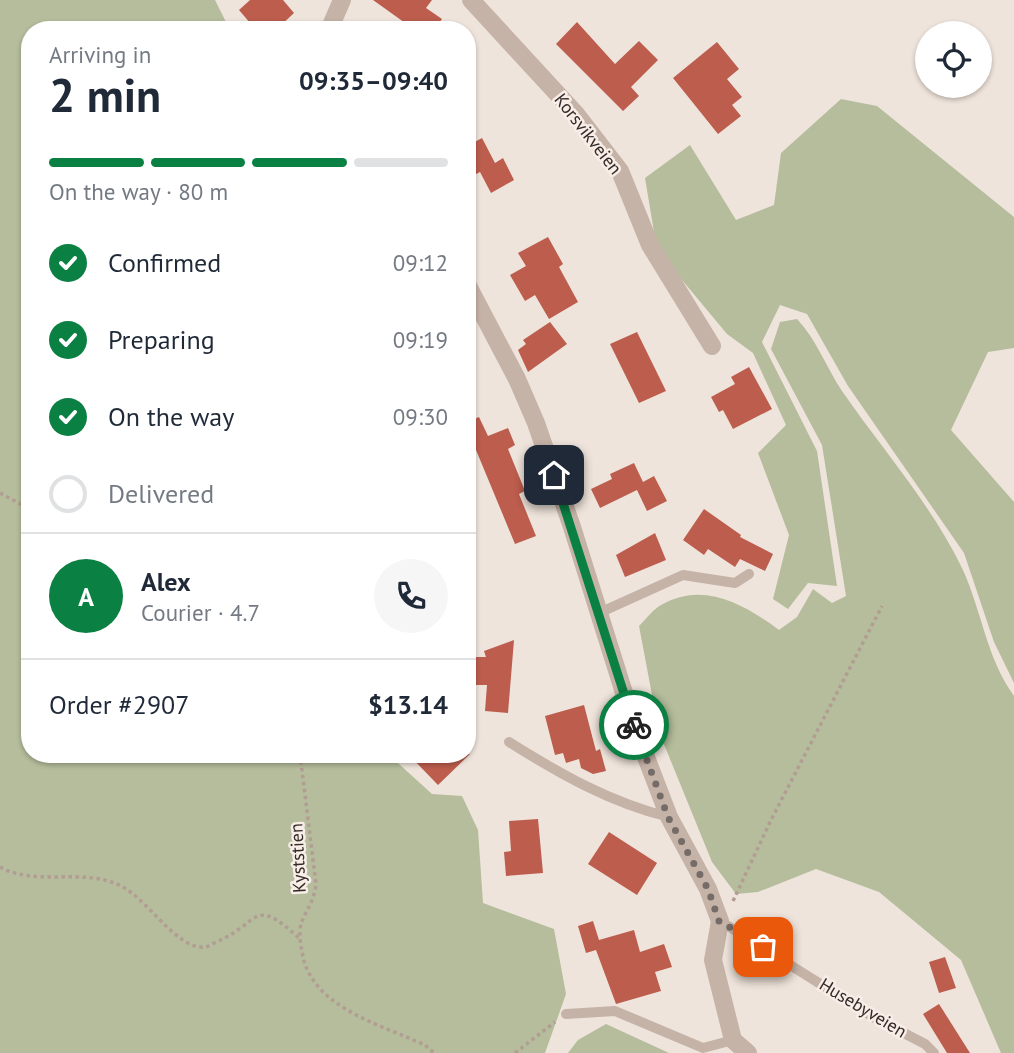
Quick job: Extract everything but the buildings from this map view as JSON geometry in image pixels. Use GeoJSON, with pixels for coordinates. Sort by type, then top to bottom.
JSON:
{"type":"FeatureCollection","features":[{"type":"Feature","properties":{"kind":"street"},"geometry":{"type":"LineString","coordinates":[[333,21],[342,0]]}},
{"type":"Feature","properties":{"kind":"street","name":"Korsvikveien"},"geometry":{"type":"LineString","coordinates":[[481,3],[576,114],[620,171],[650,245],[712,346]]}},
{"type":"Feature","properties":{"kind":"street"},"geometry":{"type":"LineString","coordinates":[[476,307],[536,423],[636,731],[668,817],[708,889],[719,921],[713,960],[733,1040],[748,1053]]}},
{"type":"Feature","properties":{"kind":"lane"},"geometry":{"type":"LineString","coordinates":[[599,613],[683,575],[736,583],[749,575]]}},
{"type":"Feature","properties":{"kind":"lane"},"geometry":{"type":"LineString","coordinates":[[509,742],[555,770],[631,808],[668,817]]}},
{"type":"Feature","properties":{"kind":"lane","name":"Husebyveien"},"geometry":{"type":"LineString","coordinates":[[719,921],[873,1017],[925,1044],[934,1053]]}},
{"type":"Feature","properties":{"kind":"lane"},"geometry":{"type":"LineString","coordinates":[[566,1014],[615,1011],[703,1048],[733,1040]]}},
{"type":"Feature","properties":{"kind":"path"},"geometry":{"type":"LineString","coordinates":[[0,493],[21,504]]}},
{"type":"Feature","properties":{"kind":"path"},"geometry":{"type":"LineString","coordinates":[[719,921],[738,894],[771,820],[883,607]]}},
{"type":"Feature","properties":{"kind":"path","name":"Kyststien"},"geometry":{"type":"LineString","coordinates":[[300,940],[301,924],[314,902],[316,884],[301,763]]}},
{"type":"Feature","properties":{"kind":"path"},"geometry":{"type":"LineString","coordinates":[[0,867],[24,875],[102,880],[121,886],[148,905],[175,934],[194,946],[204,948],[239,930],[251,917],[262,914],[276,918],[300,940],[303,958],[324,994],[341,1006],[425,1045],[434,1053]]}},
{"type":"Feature","properties":{"kind":"path"},"geometry":{"type":"LineString","coordinates":[[515,1053],[566,1014]]}},
{"type":"Feature","properties":{"kind":"green space"},"geometry":{"type":"Polygon","coordinates":[[[0,0],[215,0],[226,21],[21,21],[21,763],[398,763],[432,794],[462,796],[478,830],[483,903],[554,929],[566,994],[545,1053],[0,1053],[0,0]]]}},
{"type":"Feature","properties":{"kind":"green space"},"geometry":{"type":"Polygon","coordinates":[[[841,99],[877,106],[1014,217],[1014,348],[988,352],[951,430],[1014,502],[1014,683],[994,642],[964,553],[848,386],[807,314],[780,305],[762,342],[817,451],[837,586],[808,583],[788,609],[773,599],[789,535],[758,453],[786,425],[753,353],[727,334],[657,250],[645,178],[690,145],[736,220],[774,205],[781,153],[841,99]]]}},
{"type":"Feature","properties":{"kind":"green space"},"geometry":{"type":"Polygon","coordinates":[[[797,319],[842,391],[921,499],[950,544],[969,584],[997,666],[1014,696],[1014,1053],[1001,1053],[961,960],[879,892],[816,869],[758,892],[736,894],[712,862],[659,732],[639,626],[656,608],[679,597],[709,596],[738,605],[779,630],[797,617],[813,589],[832,603],[846,596],[822,445],[771,349],[780,322],[797,319]]]}},
{"type":"Feature","properties":{"kind":"green space"},"geometry":{"type":"Polygon","coordinates":[[[606,1024],[669,1053],[568,1053],[578,1040],[606,1024]]]}},
{"type":"Feature","properties":{"kind":"way so far"},"geometry":{"type":"LineString","coordinates":[[634,725],[668,817],[708,889],[719,921],[763,947]]}},
{"type":"Feature","properties":{"kind":"route"},"geometry":{"type":"LineString","coordinates":[[554,475],[634,725]]}}]}
